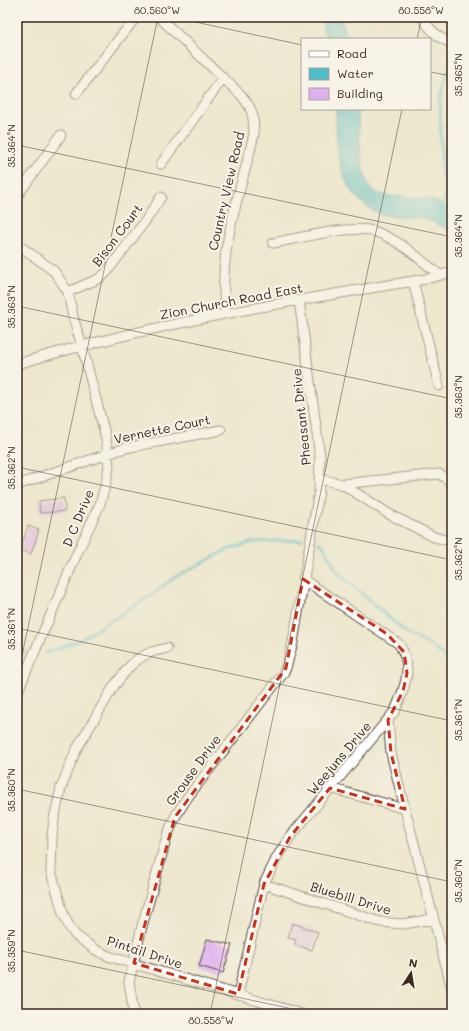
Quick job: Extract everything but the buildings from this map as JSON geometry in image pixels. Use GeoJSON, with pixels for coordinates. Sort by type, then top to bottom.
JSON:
{"type":"FeatureCollection","features":[{"type":"Feature","properties":{"kind":"street"},"geometry":{"type":"LineString","coordinates":[[76,94],[136,17]]}},
{"type":"Feature","properties":{"kind":"street","name":"Country View Road"},"geometry":{"type":"LineString","coordinates":[[159,17],[250,106],[253,115],[254,134],[226,250],[223,294],[226,313]]}},
{"type":"Feature","properties":{"kind":"street"},"geometry":{"type":"LineString","coordinates":[[422,17],[431,30],[438,36],[452,43]]}},
{"type":"Feature","properties":{"kind":"street"},"geometry":{"type":"LineString","coordinates":[[162,164],[223,78]]}},
{"type":"Feature","properties":{"kind":"street"},"geometry":{"type":"LineString","coordinates":[[17,196],[62,135]]}},
{"type":"Feature","properties":{"kind":"street","name":"Bison Court"},"geometry":{"type":"LineString","coordinates":[[68,292],[100,278],[106,273],[146,220],[161,197]]}},
{"type":"Feature","properties":{"kind":"street"},"geometry":{"type":"LineString","coordinates":[[273,243],[313,235],[356,229],[372,230],[388,237],[405,248],[440,275]]}},
{"type":"Feature","properties":{"kind":"street"},"geometry":{"type":"LineString","coordinates":[[17,244],[54,271],[68,292]]}},
{"type":"Feature","properties":{"kind":"street","name":"Zion Church Road East"},"geometry":{"type":"LineString","coordinates":[[17,364],[82,346],[226,313],[414,281],[452,272]]}},
{"type":"Feature","properties":{"kind":"street"},"geometry":{"type":"LineString","coordinates":[[414,281],[439,386]]}},
{"type":"Feature","properties":{"kind":"street","name":"D C Drive"},"geometry":{"type":"LineString","coordinates":[[17,693],[100,504],[109,466],[106,438],[73,317],[68,292]]}},
{"type":"Feature","properties":{"kind":"street","name":"Pheasant Drive"},"geometry":{"type":"LineString","coordinates":[[299,300],[320,456],[320,479],[304,579]]}},
{"type":"Feature","properties":{"kind":"street","name":"Vernette Court"},"geometry":{"type":"LineString","coordinates":[[17,485],[108,453],[147,443],[221,430]]}},
{"type":"Feature","properties":{"kind":"street"},"geometry":{"type":"LineString","coordinates":[[320,479],[342,484],[439,474],[452,482]]}},
{"type":"Feature","properties":{"kind":"street"},"geometry":{"type":"LineString","coordinates":[[342,484],[389,514],[434,537],[446,540],[452,538]]}},
{"type":"Feature","properties":{"kind":"street","name":"Weejuns Drive"},"geometry":{"type":"LineString","coordinates":[[238,994],[264,884],[277,857],[290,837],[395,711],[403,692],[407,673],[407,662],[404,652],[399,644],[387,634],[304,579]]}},
{"type":"Feature","properties":{"kind":"street","name":"Grouse Drive"},"geometry":{"type":"LineString","coordinates":[[134,1014],[130,982],[167,836],[175,817],[187,798],[286,668],[304,579]]}},
{"type":"Feature","properties":{"kind":"street","name":"Pintail Drive"},"geometry":{"type":"LineString","coordinates":[[167,648],[151,652],[138,659],[130,666],[114,686],[76,750],[61,788],[52,836],[51,870],[61,906],[69,926],[75,935],[96,950],[108,956],[302,1014]]}},
{"type":"Feature","properties":{"kind":"street"},"geometry":{"type":"LineString","coordinates":[[388,720],[391,753],[452,989]]}},
{"type":"Feature","properties":{"kind":"street"},"geometry":{"type":"LineString","coordinates":[[330,788],[405,809]]}},
{"type":"Feature","properties":{"kind":"street","name":"Bluebill Drive"},"geometry":{"type":"LineString","coordinates":[[264,884],[380,922],[403,924],[433,919]]}},
{"type":"Feature","properties":{"kind":"highlighted area"},"geometry":{"type":"Polygon","coordinates":[[[303,579],[387,634],[404,652],[407,673],[403,691],[388,720],[391,753],[405,809],[330,788],[290,837],[264,884],[238,994],[134,963],[175,817],[286,668],[303,579]]]}},
{"type":"Feature","properties":{"kind":"water"},"geometry":{"type":"Polygon","coordinates":[[[321,17],[341,17],[347,38],[326,38],[321,17]]]}},
{"type":"Feature","properties":{"kind":"water"},"geometry":{"type":"Polygon","coordinates":[[[336,110],[358,110],[361,154],[366,177],[370,186],[379,194],[430,199],[452,208],[452,232],[418,218],[384,215],[365,205],[355,196],[343,173],[336,135],[336,110]]]}},
{"type":"Feature","properties":{"kind":"waterway"},"geometry":{"type":"LineString","coordinates":[[443,207],[445,186],[442,175],[440,119],[441,97],[452,58]]}},
{"type":"Feature","properties":{"kind":"waterway"},"geometry":{"type":"LineString","coordinates":[[46,653],[80,640],[147,598],[175,577],[227,550],[253,542],[302,540]]}},
{"type":"Feature","properties":{"kind":"waterway"},"geometry":{"type":"LineString","coordinates":[[318,543],[322,544],[338,573],[407,633],[430,645],[452,661]]}},
{"type":"Feature","properties":{"kind":"waterway"},"geometry":{"type":"LineString","coordinates":[[17,657],[25,651]]}}]}
